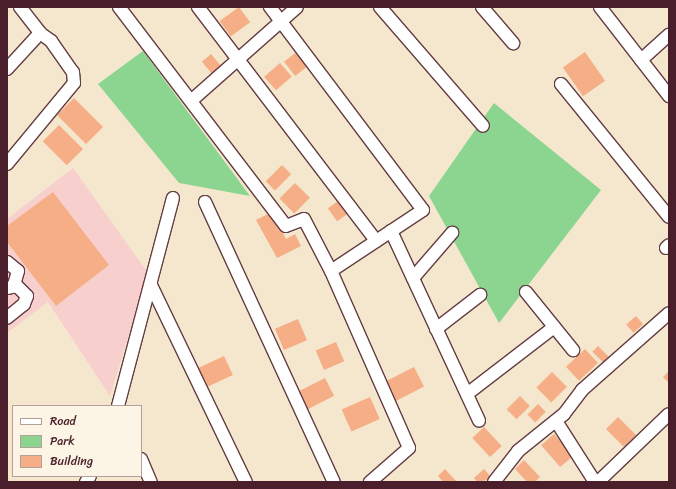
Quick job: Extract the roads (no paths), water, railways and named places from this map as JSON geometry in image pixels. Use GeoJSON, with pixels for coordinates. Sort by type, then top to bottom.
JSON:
{"type":"FeatureCollection","features":[{"type":"Feature","properties":{"kind":"street"},"geometry":{"type":"LineString","coordinates":[[7,164],[74,83],[73,72],[51,41],[40,32],[20,7]]}},
{"type":"Feature","properties":{"kind":"street"},"geometry":{"type":"LineString","coordinates":[[119,7],[192,100],[286,226],[304,219],[331,271],[409,448],[370,482]]}},
{"type":"Feature","properties":{"kind":"street"},"geometry":{"type":"LineString","coordinates":[[198,7],[239,58],[376,241]]}},
{"type":"Feature","properties":{"kind":"street"},"geometry":{"type":"LineString","coordinates":[[270,7],[423,210],[331,271]]}},
{"type":"Feature","properties":{"kind":"street"},"geometry":{"type":"LineString","coordinates":[[192,100],[296,7]]}},
{"type":"Feature","properties":{"kind":"street"},"geometry":{"type":"LineString","coordinates":[[380,7],[483,126]]}},
{"type":"Feature","properties":{"kind":"street"},"geometry":{"type":"LineString","coordinates":[[482,7],[513,43]]}},
{"type":"Feature","properties":{"kind":"street"},"geometry":{"type":"LineString","coordinates":[[606,9],[640,60],[669,96]]}},
{"type":"Feature","properties":{"kind":"street"},"geometry":{"type":"LineString","coordinates":[[7,69],[40,32]]}},
{"type":"Feature","properties":{"kind":"street"},"geometry":{"type":"LineString","coordinates":[[640,60],[669,35]]}},
{"type":"Feature","properties":{"kind":"street"},"geometry":{"type":"LineString","coordinates":[[561,84],[669,217]]}},
{"type":"Feature","properties":{"kind":"street"},"geometry":{"type":"LineString","coordinates":[[118,405],[173,198]]}},
{"type":"Feature","properties":{"kind":"street"},"geometry":{"type":"LineString","coordinates":[[205,202],[334,482]]}},
{"type":"Feature","properties":{"kind":"street"},"geometry":{"type":"LineString","coordinates":[[391,231],[479,421]]}},
{"type":"Feature","properties":{"kind":"street"},"geometry":{"type":"LineString","coordinates":[[413,278],[452,233]]}},
{"type":"Feature","properties":{"kind":"street"},"geometry":{"type":"LineString","coordinates":[[7,262],[18,271],[10,286],[21,288],[26,300],[7,318]]}},
{"type":"Feature","properties":{"kind":"street"},"geometry":{"type":"LineString","coordinates":[[151,285],[246,482]]}},
{"type":"Feature","properties":{"kind":"street"},"geometry":{"type":"LineString","coordinates":[[526,292],[574,350]]}},
{"type":"Feature","properties":{"kind":"street"},"geometry":{"type":"LineString","coordinates":[[436,329],[480,295]]}},
{"type":"Feature","properties":{"kind":"street"},"geometry":{"type":"LineString","coordinates":[[494,482],[518,451],[556,421],[586,386],[669,313]]}},
{"type":"Feature","properties":{"kind":"street"},"geometry":{"type":"LineString","coordinates":[[467,394],[554,327]]}},
{"type":"Feature","properties":{"kind":"street"},"geometry":{"type":"LineString","coordinates":[[556,421],[596,482],[669,414]]}},
{"type":"Feature","properties":{"kind":"street"},"geometry":{"type":"LineString","coordinates":[[142,461],[151,482]]}}]}
